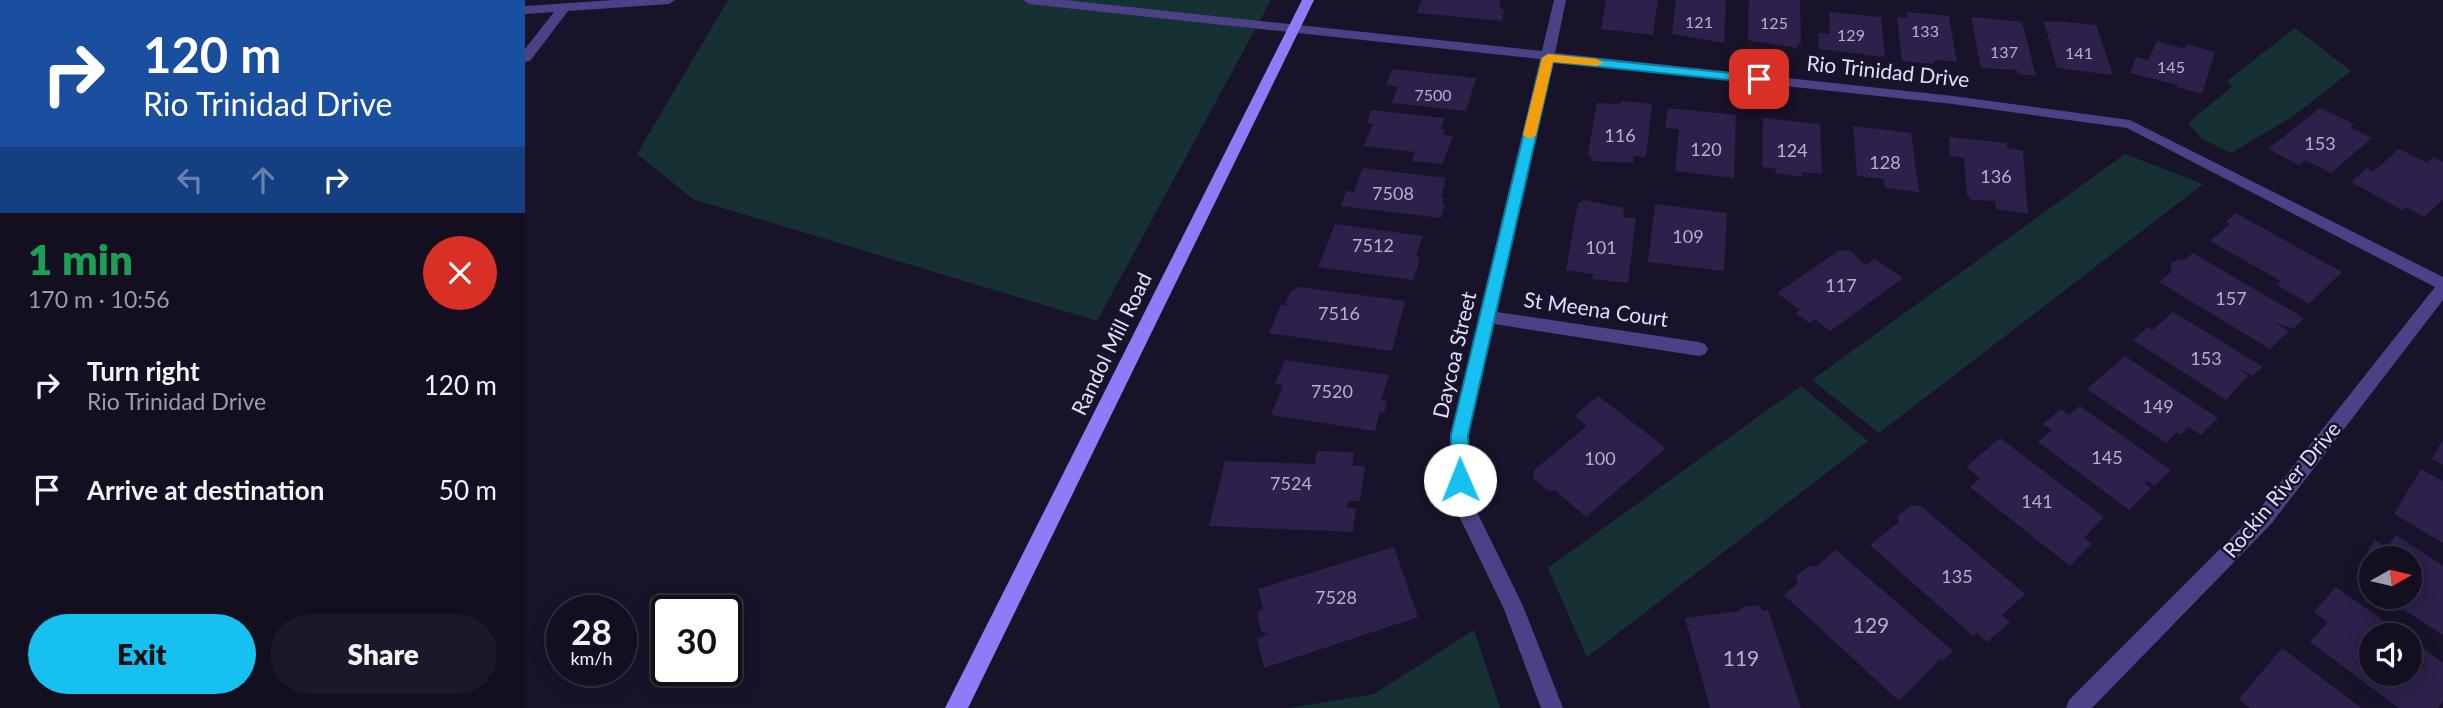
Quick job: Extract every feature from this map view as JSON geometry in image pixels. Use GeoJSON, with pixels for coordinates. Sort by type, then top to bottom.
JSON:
{"type":"FeatureCollection","features":[{"type":"Feature","properties":{"kind":"main road","name":"Randol Mill Road"},"geometry":{"type":"LineString","coordinates":[[957,708],[1308,0]]}},
{"type":"Feature","properties":{"kind":"street"},"geometry":{"type":"LineString","coordinates":[[525,10],[669,0]]}},
{"type":"Feature","properties":{"kind":"street","name":"Rio Trinidad Drive"},"geometry":{"type":"LineString","coordinates":[[1029,0],[1954,100],[2130,124],[2443,286]]}},
{"type":"Feature","properties":{"kind":"street","name":"Daycoa Street"},"geometry":{"type":"LineString","coordinates":[[1552,708],[1513,606],[1467,512],[1458,471],[1460,435],[1560,0]]}},
{"type":"Feature","properties":{"kind":"street"},"geometry":{"type":"LineString","coordinates":[[525,58],[564,7]]}},
{"type":"Feature","properties":{"kind":"street","name":"Rockin River Drive"},"geometry":{"type":"LineString","coordinates":[[2077,708],[2265,518],[2443,286]]}},
{"type":"Feature","properties":{"kind":"street","name":"St Meena Court"},"geometry":{"type":"LineString","coordinates":[[1487,317],[1699,349]]}},
{"type":"Feature","properties":{"kind":"green space"},"geometry":{"type":"Polygon","coordinates":[[[728,0],[1271,0],[1097,321],[693,199],[637,154],[728,0]]]}},
{"type":"Feature","properties":{"kind":"green space"},"geometry":{"type":"Polygon","coordinates":[[[2295,28],[2351,71],[2292,117],[2231,153],[2202,139],[2188,123],[2232,87],[2227,81],[2295,28]]]}},
{"type":"Feature","properties":{"kind":"green space"},"geometry":{"type":"Polygon","coordinates":[[[2125,154],[2203,184],[1879,433],[1812,380],[2125,154]]]}},
{"type":"Feature","properties":{"kind":"green space"},"geometry":{"type":"Polygon","coordinates":[[[1801,386],[1868,441],[1587,657],[1548,568],[1801,386]]]}},
{"type":"Feature","properties":{"kind":"green space"},"geometry":{"type":"Polygon","coordinates":[[[1474,630],[1500,708],[1289,708],[1374,694],[1474,630]]]}},
{"type":"Feature","properties":{"kind":"building"},"geometry":{"type":"Polygon","coordinates":[[[1501,0],[1499,6],[1504,11],[1502,21],[1417,13],[1421,1],[1501,0]]]}},
{"type":"Feature","properties":{"kind":"building"},"geometry":{"type":"Polygon","coordinates":[[[1606,0],[1658,0],[1653,35],[1601,29],[1606,0]]]}},
{"type":"Feature","properties":{"kind":"building"},"geometry":{"type":"Polygon","coordinates":[[[1676,0],[1726,0],[1724,43],[1672,34],[1676,0]]]}},
{"type":"Feature","properties":{"kind":"building"},"geometry":{"type":"Polygon","coordinates":[[[1749,0],[1800,0],[1801,45],[1797,44],[1797,48],[1748,40],[1749,0]]]}},
{"type":"Feature","properties":{"kind":"building"},"geometry":{"type":"Polygon","coordinates":[[[1829,12],[1881,17],[1885,57],[1864,55],[1863,52],[1860,54],[1819,49],[1818,33],[1830,34],[1829,12]]]}},
{"type":"Feature","properties":{"kind":"building"},"geometry":{"type":"Polygon","coordinates":[[[1907,12],[1949,16],[1957,62],[1938,60],[1933,64],[1902,61],[1897,17],[1908,18],[1907,12]]]}},
{"type":"Feature","properties":{"kind":"building"},"geometry":{"type":"Polygon","coordinates":[[[1971,17],[2022,22],[2036,76],[2018,74],[2017,70],[1981,68],[1971,17]]]}},
{"type":"Feature","properties":{"kind":"building"},"geometry":{"type":"Polygon","coordinates":[[[2044,22],[2096,25],[2113,75],[2057,68],[2044,22]]]}},
{"type":"Feature","properties":{"kind":"building"},"geometry":{"type":"Polygon","coordinates":[[[2157,41],[2185,49],[2187,44],[2215,52],[2202,94],[2130,73],[2136,57],[2148,60],[2157,41]]]}},
{"type":"Feature","properties":{"kind":"building"},"geometry":{"type":"Polygon","coordinates":[[[1392,69],[1476,78],[1466,111],[1392,103],[1398,87],[1386,85],[1392,69]]]}},
{"type":"Feature","properties":{"kind":"building"},"geometry":{"type":"Polygon","coordinates":[[[1621,101],[1652,104],[1646,157],[1634,156],[1633,163],[1593,161],[1588,154],[1597,103],[1621,104],[1621,101]]]}},
{"type":"Feature","properties":{"kind":"building"},"geometry":{"type":"Polygon","coordinates":[[[1668,108],[1736,115],[1734,178],[1675,171],[1679,129],[1665,128],[1668,108]]]}},
{"type":"Feature","properties":{"kind":"building"},"geometry":{"type":"Polygon","coordinates":[[[2320,108],[2354,124],[2350,127],[2372,138],[2331,173],[2305,160],[2299,165],[2268,149],[2320,108]]]}},
{"type":"Feature","properties":{"kind":"building"},"geometry":{"type":"Polygon","coordinates":[[[1371,110],[1444,118],[1441,129],[1445,129],[1443,135],[1453,136],[1442,164],[1412,161],[1415,152],[1364,146],[1373,124],[1367,123],[1371,110]]]}},
{"type":"Feature","properties":{"kind":"building"},"geometry":{"type":"Polygon","coordinates":[[[1763,118],[1820,124],[1822,174],[1802,172],[1802,177],[1775,173],[1776,169],[1762,167],[1763,118]]]}},
{"type":"Feature","properties":{"kind":"building"},"geometry":{"type":"Polygon","coordinates":[[[1853,126],[1911,133],[1919,192],[1885,188],[1884,179],[1857,176],[1853,126]]]}},
{"type":"Feature","properties":{"kind":"building"},"geometry":{"type":"Polygon","coordinates":[[[1949,137],[2007,143],[2007,148],[2023,151],[2028,214],[1996,209],[1995,201],[1972,200],[1967,195],[1964,158],[1950,156],[1949,137]]]}},
{"type":"Feature","properties":{"kind":"building"},"geometry":{"type":"Polygon","coordinates":[[[2399,149],[2427,163],[2433,157],[2443,162],[2443,199],[2424,217],[2406,207],[2402,210],[2351,182],[2367,168],[2373,172],[2399,149]]]}},
{"type":"Feature","properties":{"kind":"building"},"geometry":{"type":"Polygon","coordinates":[[[1363,168],[1446,178],[1441,197],[1444,198],[1442,204],[1445,205],[1441,218],[1341,206],[1346,191],[1354,192],[1363,168]]]}},
{"type":"Feature","properties":{"kind":"building"},"geometry":{"type":"Polygon","coordinates":[[[1584,200],[1624,208],[1623,217],[1636,218],[1628,283],[1592,279],[1593,274],[1566,270],[1578,203],[1584,200]]]}},
{"type":"Feature","properties":{"kind":"building"},"geometry":{"type":"Polygon","coordinates":[[[1655,204],[1727,213],[1724,271],[1648,262],[1655,204]]]}},
{"type":"Feature","properties":{"kind":"building"},"geometry":{"type":"Polygon","coordinates":[[[2236,213],[2342,272],[2309,304],[2277,285],[2281,281],[2210,241],[2230,224],[2226,222],[2236,213]]]}},
{"type":"Feature","properties":{"kind":"building"},"geometry":{"type":"Polygon","coordinates":[[[1335,224],[1423,236],[1416,256],[1419,256],[1418,265],[1413,280],[1318,267],[1335,224]]]}},
{"type":"Feature","properties":{"kind":"building"},"geometry":{"type":"Polygon","coordinates":[[[1840,250],[1850,251],[1866,265],[1875,259],[1903,278],[1830,331],[1815,319],[1809,323],[1796,313],[1800,310],[1777,293],[1840,250]]]}},
{"type":"Feature","properties":{"kind":"building"},"geometry":{"type":"Polygon","coordinates":[[[2193,253],[2304,318],[2293,329],[2274,322],[2289,331],[2270,349],[2159,282],[2172,271],[2170,265],[2178,259],[2185,260],[2193,253]]]}},
{"type":"Feature","properties":{"kind":"building"},"geometry":{"type":"Polygon","coordinates":[[[1299,287],[1405,301],[1392,351],[1269,333],[1281,305],[1288,306],[1285,303],[1291,291],[1299,287]]]}},
{"type":"Feature","properties":{"kind":"building"},"geometry":{"type":"Polygon","coordinates":[[[2173,312],[2263,367],[2252,376],[2239,368],[2248,376],[2226,400],[2133,340],[2148,327],[2153,330],[2173,312]]]}},
{"type":"Feature","properties":{"kind":"building"},"geometry":{"type":"Polygon","coordinates":[[[2125,356],[2218,418],[2201,435],[2189,427],[2181,435],[2177,432],[2166,443],[2087,389],[2125,356]]]}},
{"type":"Feature","properties":{"kind":"building"},"geometry":{"type":"Polygon","coordinates":[[[1285,360],[1389,375],[1381,400],[1387,401],[1384,413],[1380,412],[1375,431],[1271,415],[1283,385],[1275,384],[1285,360]]]}},
{"type":"Feature","properties":{"kind":"building"},"geometry":{"type":"Polygon","coordinates":[[[1598,396],[1666,448],[1586,517],[1555,490],[1549,491],[1534,479],[1533,471],[1587,426],[1574,416],[1598,396]]]}},
{"type":"Feature","properties":{"kind":"building"},"geometry":{"type":"Polygon","coordinates":[[[2080,406],[2171,470],[2154,486],[2148,481],[2145,483],[2151,488],[2129,510],[2038,442],[2052,430],[2043,424],[2061,409],[2069,415],[2080,406]]]}},
{"type":"Feature","properties":{"kind":"building"},"geometry":{"type":"Polygon","coordinates":[[[2000,438],[2104,517],[2084,538],[2092,544],[2070,566],[1970,487],[1980,478],[1966,467],[2000,438]]]}},
{"type":"Feature","properties":{"kind":"building"},"geometry":{"type":"Polygon","coordinates":[[[2443,439],[2443,465],[2432,459],[2443,439]]]}},
{"type":"Feature","properties":{"kind":"building"},"geometry":{"type":"Polygon","coordinates":[[[1317,451],[1354,452],[1352,466],[1365,466],[1360,501],[1348,501],[1347,508],[1356,508],[1353,532],[1209,526],[1225,461],[1315,464],[1317,451]]]}},
{"type":"Feature","properties":{"kind":"building"},"geometry":{"type":"Polygon","coordinates":[[[2421,469],[2443,481],[2443,543],[2394,514],[2421,469]]]}},
{"type":"Feature","properties":{"kind":"building"},"geometry":{"type":"Polygon","coordinates":[[[1912,505],[1922,507],[2025,594],[2002,615],[2010,622],[1987,642],[1977,633],[1973,636],[1870,545],[1899,522],[1897,516],[1912,505]]]}},
{"type":"Feature","properties":{"kind":"building"},"geometry":{"type":"Polygon","coordinates":[[[2396,535],[2413,546],[2388,546],[2396,535]]]}},
{"type":"Feature","properties":{"kind":"building"},"geometry":{"type":"Polygon","coordinates":[[[2375,540],[2384,546],[2371,546],[2375,540]]]}},
{"type":"Feature","properties":{"kind":"building"},"geometry":{"type":"Polygon","coordinates":[[[1394,547],[1418,617],[1264,668],[1257,638],[1269,634],[1261,631],[1257,613],[1263,608],[1258,589],[1394,547]]]}},
{"type":"Feature","properties":{"kind":"building"},"geometry":{"type":"Polygon","coordinates":[[[1836,550],[1953,651],[1942,661],[1940,659],[1899,701],[1784,595],[1798,583],[1796,576],[1809,566],[1817,566],[1836,550]]]}},
{"type":"Feature","properties":{"kind":"building"},"geometry":{"type":"Polygon","coordinates":[[[2422,552],[2443,566],[2443,635],[2403,609],[2422,609],[2422,552]]]}},
{"type":"Feature","properties":{"kind":"building"},"geometry":{"type":"Polygon","coordinates":[[[2336,587],[2359,603],[2359,609],[2367,609],[2387,623],[2359,623],[2359,678],[2310,642],[2328,622],[2314,612],[2336,587]]]}},
{"type":"Feature","properties":{"kind":"building"},"geometry":{"type":"Polygon","coordinates":[[[1758,605],[1763,611],[1768,610],[1801,708],[1710,708],[1685,618],[1739,611],[1743,607],[1758,605]]]}},
{"type":"Feature","properties":{"kind":"building"},"geometry":{"type":"Polygon","coordinates":[[[2282,648],[2361,708],[2250,708],[2239,699],[2282,648]]]}},
{"type":"Feature","properties":{"kind":"building"},"geometry":{"type":"Polygon","coordinates":[[[2422,648],[2443,663],[2443,701],[2438,708],[2399,708],[2369,686],[2422,686],[2422,648]]]}},
{"type":"Feature","properties":{"kind":"slow traffic"},"geometry":{"type":"LineString","coordinates":[[1530,135],[1548,58],[1597,63]]}},
{"type":"Feature","properties":{"kind":"route"},"geometry":{"type":"LineString","coordinates":[[1460,480],[1460,435],[1548,58],[1759,79]]}}]}
